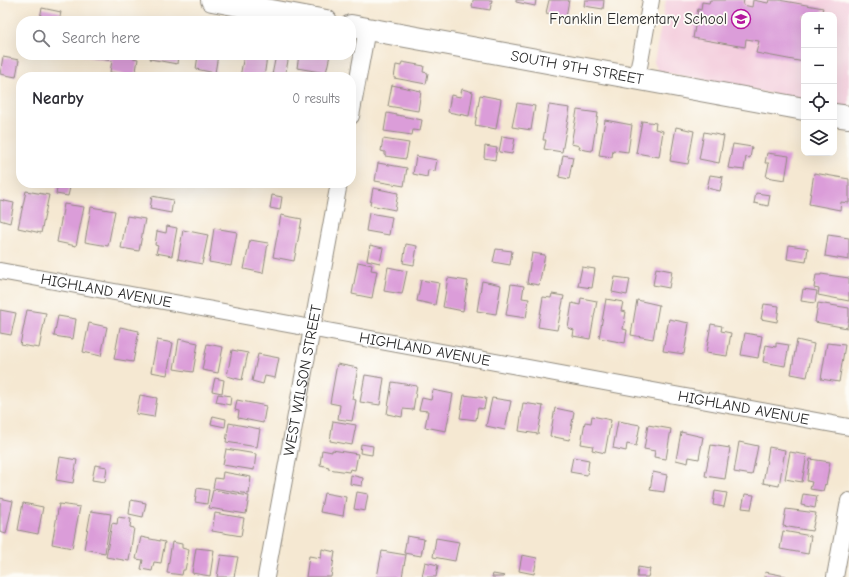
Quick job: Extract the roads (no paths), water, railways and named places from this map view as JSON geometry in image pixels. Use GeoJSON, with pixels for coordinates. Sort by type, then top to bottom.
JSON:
{"type":"FeatureCollection","features":[{"type":"Feature","properties":{"kind":"main road"},"geometry":{"type":"LineString","coordinates":[[219,1],[299,16]]}},
{"type":"Feature","properties":{"kind":"main road","name":"SOUTH 9TH STREET"},"geometry":{"type":"LineString","coordinates":[[359,27],[801,108]]}},
{"type":"Feature","properties":{"kind":"main road"},"geometry":{"type":"LineString","coordinates":[[837,115],[849,117]]}},
{"type":"Feature","properties":{"kind":"street"},"geometry":{"type":"LineString","coordinates":[[637,78],[651,0]]}},
{"type":"Feature","properties":{"kind":"street"},"geometry":{"type":"LineString","coordinates":[[355,72],[359,27]]}},
{"type":"Feature","properties":{"kind":"street","name":"WEST WILSON STREET"},"geometry":{"type":"LineString","coordinates":[[266,577],[338,188]]}},
{"type":"Feature","properties":{"kind":"street","name":"HIGHLAND AVENUE"},"geometry":{"type":"LineString","coordinates":[[0,271],[849,427]]}},
{"type":"Feature","properties":{"kind":"street"},"geometry":{"type":"LineString","coordinates":[[835,577],[849,501]]}},
{"type":"Feature","properties":{"kind":"place","name":"Franklin Elementary School"},"geometry":{"type":"Point","coordinates":[741,19]}}]}
